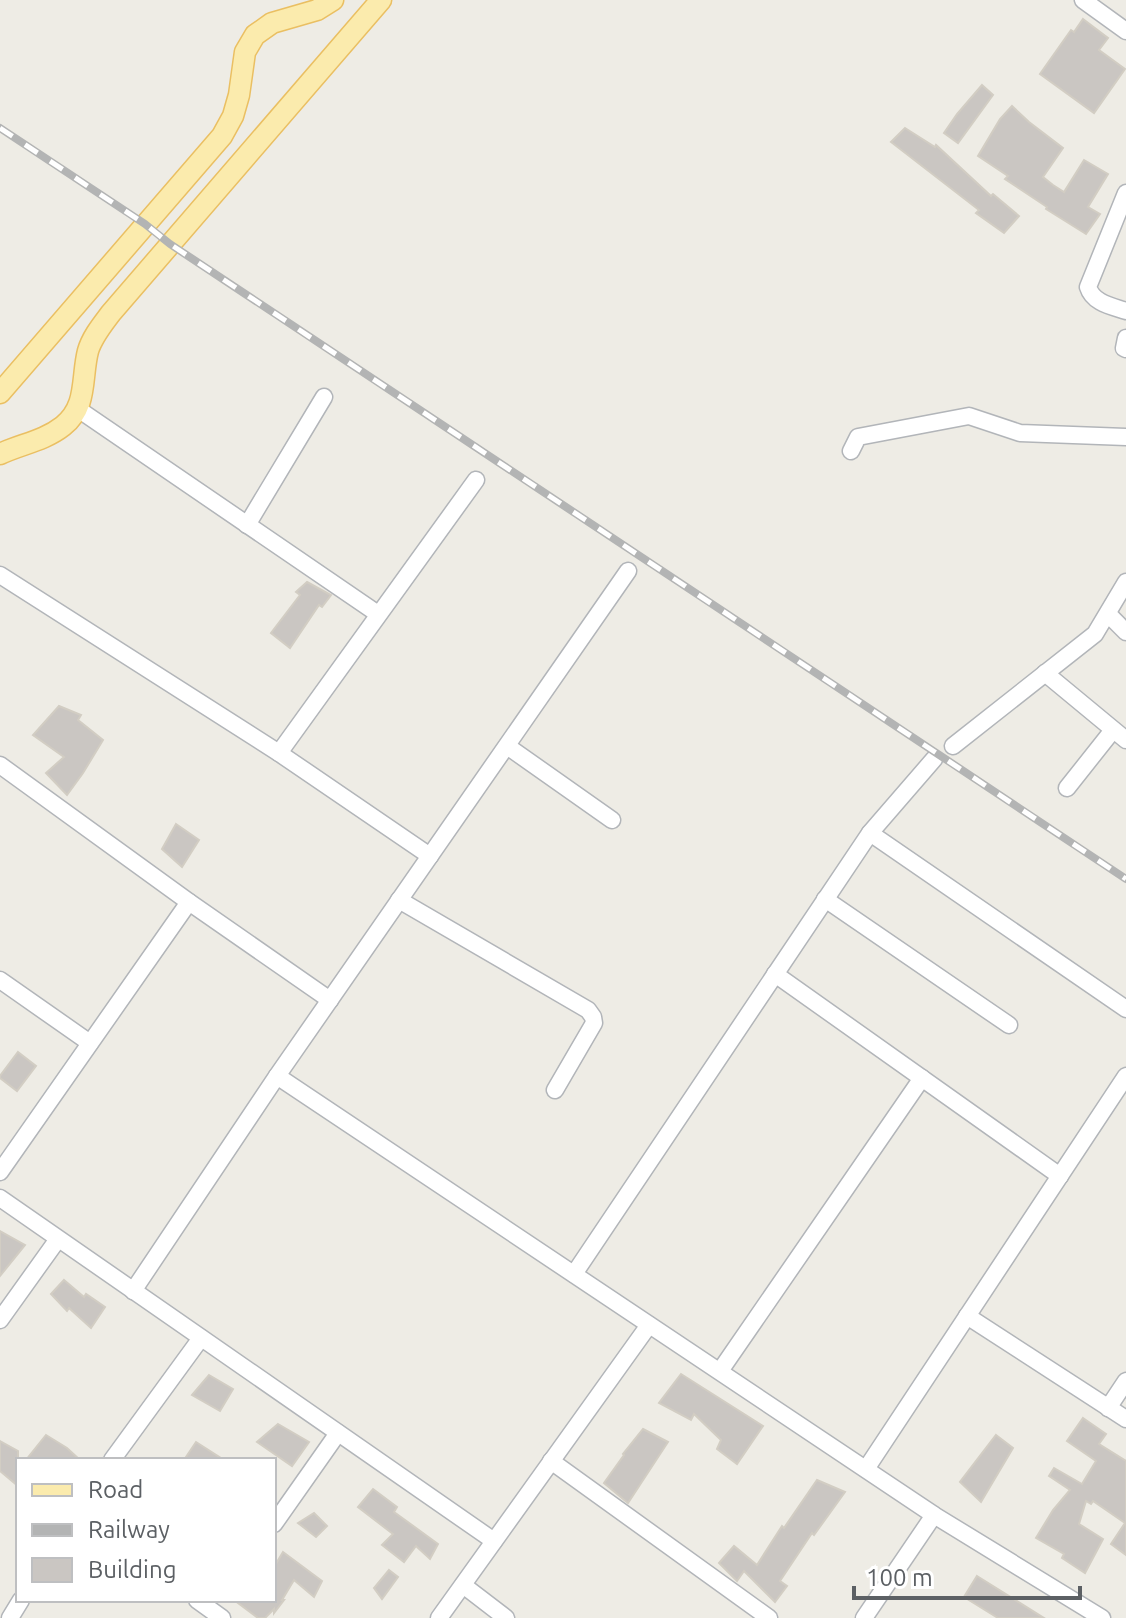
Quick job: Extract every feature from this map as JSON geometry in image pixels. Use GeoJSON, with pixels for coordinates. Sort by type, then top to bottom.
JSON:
{"type":"FeatureCollection","features":[{"type":"Feature","properties":{"kind":"main road"},"geometry":{"type":"LineString","coordinates":[[0,393],[222,136],[233,116],[245,52],[255,35],[272,23],[317,10],[333,0]]}},
{"type":"Feature","properties":{"kind":"main road"},"geometry":{"type":"LineString","coordinates":[[0,454],[46,437],[65,425],[78,409],[84,390],[88,349],[97,331],[381,0]]}},
{"type":"Feature","properties":{"kind":"main road"},"geometry":{"type":"LineString","coordinates":[[151,216],[176,237]]}},
{"type":"Feature","properties":{"kind":"street"},"geometry":{"type":"LineString","coordinates":[[1083,0],[1126,31]]}},
{"type":"Feature","properties":{"kind":"street"},"geometry":{"type":"LineString","coordinates":[[1126,193],[1088,287],[1097,300],[1126,311]]}},
{"type":"Feature","properties":{"kind":"street"},"geometry":{"type":"LineString","coordinates":[[1126,338],[1126,349]]}},
{"type":"Feature","properties":{"kind":"street"},"geometry":{"type":"LineString","coordinates":[[247,525],[324,397]]}},
{"type":"Feature","properties":{"kind":"street"},"geometry":{"type":"LineString","coordinates":[[78,409],[378,614]]}},
{"type":"Feature","properties":{"kind":"street"},"geometry":{"type":"LineString","coordinates":[[851,451],[858,437],[969,416],[1020,433],[1126,437]]}},
{"type":"Feature","properties":{"kind":"street"},"geometry":{"type":"LineString","coordinates":[[279,753],[476,480]]}},
{"type":"Feature","properties":{"kind":"street"},"geometry":{"type":"LineString","coordinates":[[133,1291],[277,1076],[628,571]]}},
{"type":"Feature","properties":{"kind":"street"},"geometry":{"type":"LineString","coordinates":[[0,575],[279,753],[430,856]]}},
{"type":"Feature","properties":{"kind":"street"},"geometry":{"type":"LineString","coordinates":[[953,746],[1095,634],[1126,582]]}},
{"type":"Feature","properties":{"kind":"street"},"geometry":{"type":"LineString","coordinates":[[1108,614],[1126,632]]}},
{"type":"Feature","properties":{"kind":"street"},"geometry":{"type":"LineString","coordinates":[[1045,673],[1121,733],[1067,788]]}},
{"type":"Feature","properties":{"kind":"street"},"geometry":{"type":"LineString","coordinates":[[507,746],[612,820]]}},
{"type":"Feature","properties":{"kind":"street"},"geometry":{"type":"LineString","coordinates":[[574,1274],[870,833],[934,759]]}},
{"type":"Feature","properties":{"kind":"street"},"geometry":{"type":"LineString","coordinates":[[0,765],[330,1000]]}},
{"type":"Feature","properties":{"kind":"street"},"geometry":{"type":"LineString","coordinates":[[870,833],[1126,1009]]}},
{"type":"Feature","properties":{"kind":"street"},"geometry":{"type":"LineString","coordinates":[[825,899],[1009,1025]]}},
{"type":"Feature","properties":{"kind":"street"},"geometry":{"type":"LineString","coordinates":[[399,900],[588,1010],[594,1023],[555,1090]]}},
{"type":"Feature","properties":{"kind":"street"},"geometry":{"type":"LineString","coordinates":[[0,1172],[189,902]]}},
{"type":"Feature","properties":{"kind":"street"},"geometry":{"type":"LineString","coordinates":[[775,974],[1060,1176]]}},
{"type":"Feature","properties":{"kind":"street"},"geometry":{"type":"LineString","coordinates":[[0,980],[90,1043]]}},
{"type":"Feature","properties":{"kind":"street"},"geometry":{"type":"LineString","coordinates":[[277,1076],[934,1515],[1102,1618]]}},
{"type":"Feature","properties":{"kind":"street"},"geometry":{"type":"LineString","coordinates":[[866,1469],[1126,1076]]}},
{"type":"Feature","properties":{"kind":"street"},"geometry":{"type":"LineString","coordinates":[[720,1371],[922,1078]]}},
{"type":"Feature","properties":{"kind":"street"},"geometry":{"type":"LineString","coordinates":[[0,1198],[494,1541]]}},
{"type":"Feature","properties":{"kind":"street"},"geometry":{"type":"LineString","coordinates":[[0,1320],[58,1239]]}},
{"type":"Feature","properties":{"kind":"street"},"geometry":{"type":"LineString","coordinates":[[967,1316],[1126,1419]]}},
{"type":"Feature","properties":{"kind":"street"},"geometry":{"type":"LineString","coordinates":[[439,1618],[649,1325]]}},
{"type":"Feature","properties":{"kind":"street"},"geometry":{"type":"LineString","coordinates":[[113,1458],[201,1338]]}},
{"type":"Feature","properties":{"kind":"street"},"geometry":{"type":"LineString","coordinates":[[1108,1408],[1126,1381]]}},
{"type":"Feature","properties":{"kind":"street"},"geometry":{"type":"LineString","coordinates":[[276,1521],[338,1433]]}},
{"type":"Feature","properties":{"kind":"street"},"geometry":{"type":"LineString","coordinates":[[551,1461],[769,1618]]}},
{"type":"Feature","properties":{"kind":"street"},"geometry":{"type":"LineString","coordinates":[[864,1618],[934,1515]]}},
{"type":"Feature","properties":{"kind":"street"},"geometry":{"type":"LineString","coordinates":[[463,1585],[506,1618]]}},
{"type":"Feature","properties":{"kind":"building"},"geometry":{"type":"Polygon","coordinates":[[[1083,19],[1108,38],[1099,50],[1125,69],[1094,113],[1040,74],[1071,30],[1074,32],[1083,19]]]}},
{"type":"Feature","properties":{"kind":"building"},"geometry":{"type":"Polygon","coordinates":[[[982,85],[993,95],[958,143],[944,133],[982,85]]]}},
{"type":"Feature","properties":{"kind":"building"},"geometry":{"type":"Polygon","coordinates":[[[1012,106],[1063,148],[1043,177],[1053,185],[1064,192],[1084,160],[1108,174],[1088,207],[1100,214],[1086,234],[1046,209],[1005,179],[1008,176],[978,156],[1000,119],[1012,106]]]}},
{"type":"Feature","properties":{"kind":"building"},"geometry":{"type":"Polygon","coordinates":[[[905,128],[936,145],[991,196],[993,194],[1019,216],[1004,233],[891,142],[905,128]]]}},
{"type":"Feature","properties":{"kind":"building"},"geometry":{"type":"Polygon","coordinates":[[[307,582],[331,595],[322,607],[319,605],[290,648],[271,633],[300,595],[296,592],[307,582]]]}},
{"type":"Feature","properties":{"kind":"building"},"geometry":{"type":"Polygon","coordinates":[[[59,706],[81,715],[78,720],[103,740],[67,795],[46,773],[64,757],[33,735],[59,706]]]}},
{"type":"Feature","properties":{"kind":"building"},"geometry":{"type":"Polygon","coordinates":[[[176,824],[199,840],[182,867],[162,849],[176,824]]]}},
{"type":"Feature","properties":{"kind":"building"},"geometry":{"type":"Polygon","coordinates":[[[18,1052],[36,1066],[17,1091],[0,1076],[18,1052]]]}},
{"type":"Feature","properties":{"kind":"building"},"geometry":{"type":"Polygon","coordinates":[[[0,1231],[25,1245],[0,1276],[0,1231]]]}},
{"type":"Feature","properties":{"kind":"building"},"geometry":{"type":"Polygon","coordinates":[[[64,1280],[84,1297],[86,1294],[105,1307],[91,1328],[69,1308],[67,1311],[51,1294],[64,1280]]]}},
{"type":"Feature","properties":{"kind":"building"},"geometry":{"type":"Polygon","coordinates":[[[681,1374],[763,1426],[737,1464],[717,1449],[721,1440],[694,1414],[691,1420],[659,1403],[681,1374]]]}},
{"type":"Feature","properties":{"kind":"building"},"geometry":{"type":"Polygon","coordinates":[[[209,1375],[233,1389],[220,1411],[192,1395],[209,1375]]]}},
{"type":"Feature","properties":{"kind":"building"},"geometry":{"type":"Polygon","coordinates":[[[1083,1418],[1106,1434],[1099,1444],[1126,1461],[1126,1555],[1111,1544],[1125,1523],[1093,1501],[1091,1504],[1086,1501],[1079,1524],[1103,1539],[1085,1573],[1062,1558],[1064,1554],[1036,1538],[1070,1490],[1049,1476],[1054,1468],[1082,1484],[1096,1461],[1067,1441],[1083,1418]]]}},
{"type":"Feature","properties":{"kind":"building"},"geometry":{"type":"Polygon","coordinates":[[[278,1424],[309,1442],[292,1466],[257,1442],[278,1424]]]}},
{"type":"Feature","properties":{"kind":"building"},"geometry":{"type":"Polygon","coordinates":[[[643,1429],[668,1442],[628,1503],[604,1483],[643,1429]]]}},
{"type":"Feature","properties":{"kind":"building"},"geometry":{"type":"Polygon","coordinates":[[[46,1435],[78,1458],[28,1458],[46,1435]]]}},
{"type":"Feature","properties":{"kind":"building"},"geometry":{"type":"Polygon","coordinates":[[[996,1435],[1013,1448],[981,1502],[960,1482],[996,1435]]]}},
{"type":"Feature","properties":{"kind":"building"},"geometry":{"type":"Polygon","coordinates":[[[0,1441],[18,1451],[16,1484],[0,1471],[0,1441]]]}},
{"type":"Feature","properties":{"kind":"building"},"geometry":{"type":"Polygon","coordinates":[[[196,1442],[221,1458],[185,1458],[196,1442]]]}},
{"type":"Feature","properties":{"kind":"building"},"geometry":{"type":"Polygon","coordinates":[[[817,1480],[845,1492],[814,1535],[812,1533],[780,1581],[787,1586],[775,1602],[744,1571],[737,1581],[719,1563],[734,1546],[757,1565],[817,1480]]]}},
{"type":"Feature","properties":{"kind":"building"},"geometry":{"type":"Polygon","coordinates":[[[373,1489],[397,1507],[394,1512],[438,1544],[430,1559],[416,1546],[404,1562],[382,1545],[393,1534],[358,1507],[373,1489]]]}},
{"type":"Feature","properties":{"kind":"building"},"geometry":{"type":"Polygon","coordinates":[[[314,1513],[327,1526],[316,1537],[298,1523],[314,1513]]]}},
{"type":"Feature","properties":{"kind":"building"},"geometry":{"type":"Polygon","coordinates":[[[283,1552],[322,1581],[314,1597],[294,1580],[274,1613],[274,1609],[265,1618],[258,1618],[237,1602],[276,1602],[276,1564],[283,1552]]]}},
{"type":"Feature","properties":{"kind":"building"},"geometry":{"type":"Polygon","coordinates":[[[389,1570],[398,1577],[382,1599],[374,1588],[389,1570]]]}},
{"type":"Feature","properties":{"kind":"building"},"geometry":{"type":"Polygon","coordinates":[[[977,1576],[1044,1618],[998,1618],[964,1597],[977,1576]]]}},
{"type":"Feature","properties":{"kind":"railway"},"geometry":{"type":"LineString","coordinates":[[0,128],[1126,879]]}}]}
